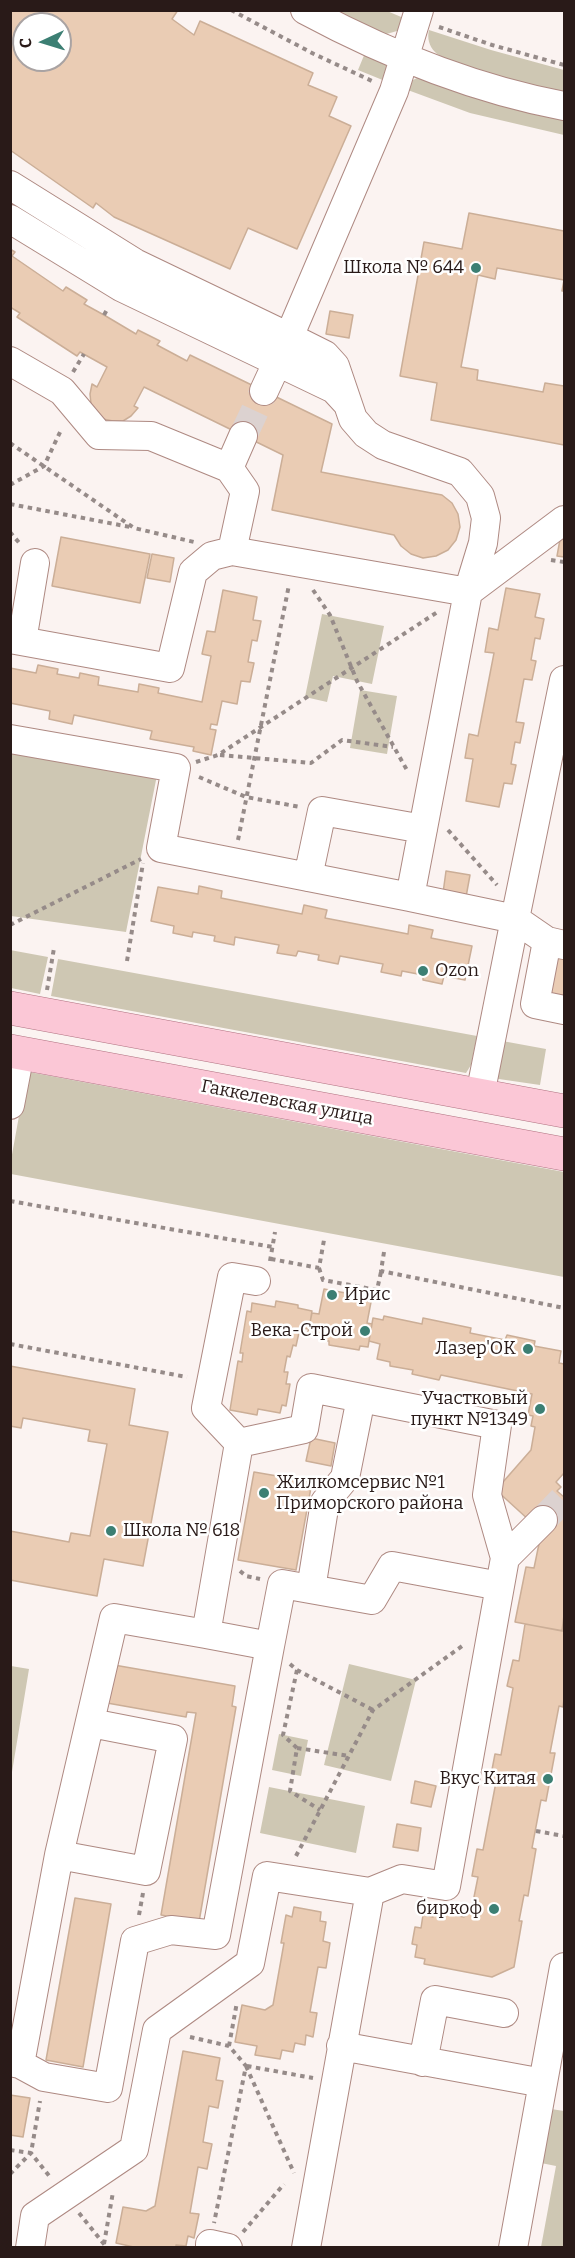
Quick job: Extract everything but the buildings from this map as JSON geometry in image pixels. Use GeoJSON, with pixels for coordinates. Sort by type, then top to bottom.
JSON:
{"type":"FeatureCollection","features":[{"type":"Feature","properties":{"kind":"main road"},"geometry":{"type":"LineString","coordinates":[[10,1008],[564,1111]]}},
{"type":"Feature","properties":{"kind":"main road","name":"Гаккелевская улица"},"geometry":{"type":"LineString","coordinates":[[15,1052],[564,1154]]}},
{"type":"Feature","properties":{"kind":"street"},"geometry":{"type":"LineString","coordinates":[[304,10],[404,56],[478,84],[564,106]]}},
{"type":"Feature","properties":{"kind":"street"},"geometry":{"type":"LineString","coordinates":[[264,391],[394,91],[417,15]]}},
{"type":"Feature","properties":{"kind":"street"},"geometry":{"type":"LineString","coordinates":[[10,185],[75,227],[128,275]]}},
{"type":"Feature","properties":{"kind":"street"},"geometry":{"type":"LineString","coordinates":[[10,219],[60,251],[128,275],[283,350],[334,389],[346,402],[353,419],[366,434],[383,446],[460,472],[480,495],[486,518],[484,534],[468,592],[410,897]]}},
{"type":"Feature","properties":{"kind":"street"},"geometry":{"type":"LineString","coordinates":[[60,251],[75,227]]}},
{"type":"Feature","properties":{"kind":"street"},"geometry":{"type":"LineString","coordinates":[[10,361],[62,391],[99,435],[151,436],[229,468],[245,491],[232,551]]}},
{"type":"Feature","properties":{"kind":"street"},"geometry":{"type":"LineString","coordinates":[[229,468],[243,436]]}},
{"type":"Feature","properties":{"kind":"street"},"geometry":{"type":"LineString","coordinates":[[35,563],[16,640],[170,668],[193,572],[212,556],[232,551],[468,592],[564,520]]}},
{"type":"Feature","properties":{"kind":"street"},"geometry":{"type":"LineString","coordinates":[[480,1095],[564,680]]}},
{"type":"Feature","properties":{"kind":"street"},"geometry":{"type":"LineString","coordinates":[[10,739],[176,768],[161,848],[410,897],[516,913],[556,943],[535,1004],[564,1010]]}},
{"type":"Feature","properties":{"kind":"street"},"geometry":{"type":"LineString","coordinates":[[308,877],[322,811],[425,818]]}},
{"type":"Feature","properties":{"kind":"street"},"geometry":{"type":"LineString","coordinates":[[497,1008],[564,1021]]}},
{"type":"Feature","properties":{"kind":"street"},"geometry":{"type":"LineString","coordinates":[[10,1105],[15,1052]]}},
{"type":"Feature","properties":{"kind":"street"},"geometry":{"type":"LineString","coordinates":[[240,1443],[206,1408],[232,1277],[263,1270]]}},
{"type":"Feature","properties":{"kind":"street"},"geometry":{"type":"LineString","coordinates":[[229,1869],[370,1892],[402,1879],[446,1886],[503,1572],[487,1495],[497,1425],[311,1388],[304,1429],[240,1443]]}},
{"type":"Feature","properties":{"kind":"street"},"geometry":{"type":"LineString","coordinates":[[311,1589],[325,1502],[345,1478],[361,1398]]}},
{"type":"Feature","properties":{"kind":"street"},"geometry":{"type":"LineString","coordinates":[[206,1634],[240,1443]]}},
{"type":"Feature","properties":{"kind":"street"},"geometry":{"type":"LineString","coordinates":[[503,1572],[543,1520]]}},
{"type":"Feature","properties":{"kind":"street"},"geometry":{"type":"LineString","coordinates":[[270,1646],[114,1618],[59,1855],[25,2068],[108,2088],[135,1941],[171,1930],[216,1935],[282,1584],[372,1600],[392,1566],[503,1572]]}},
{"type":"Feature","properties":{"kind":"street"},"geometry":{"type":"LineString","coordinates":[[59,1855],[146,1871],[173,1739],[91,1723]]}},
{"type":"Feature","properties":{"kind":"street"},"geometry":{"type":"LineString","coordinates":[[30,2247],[35,2216],[134,2149],[156,2030],[250,1963],[275,1877]]}},
{"type":"Feature","properties":{"kind":"street"},"geometry":{"type":"LineString","coordinates":[[306,2247],[370,1892]]}},
{"type":"Feature","properties":{"kind":"street"},"geometry":{"type":"LineString","coordinates":[[513,2247],[564,1967]]}},
{"type":"Feature","properties":{"kind":"street"},"geometry":{"type":"LineString","coordinates":[[423,2062],[435,2000],[504,2013]]}},
{"type":"Feature","properties":{"kind":"street"},"geometry":{"type":"LineString","coordinates":[[341,2046],[543,2083]]}},
{"type":"Feature","properties":{"kind":"path"},"geometry":{"type":"LineString","coordinates":[[231,10],[296,45],[373,82]]}},
{"type":"Feature","properties":{"kind":"path"},"geometry":{"type":"LineString","coordinates":[[417,15],[492,45],[564,65]]}},
{"type":"Feature","properties":{"kind":"path"},"geometry":{"type":"LineString","coordinates":[[10,485],[44,466],[73,404]]}},
{"type":"Feature","properties":{"kind":"path"},"geometry":{"type":"LineString","coordinates":[[10,443],[134,528]]}},
{"type":"Feature","properties":{"kind":"path"},"geometry":{"type":"LineString","coordinates":[[10,504],[134,528],[232,551]]}},
{"type":"Feature","properties":{"kind":"path"},"geometry":{"type":"LineString","coordinates":[[294,561],[330,615],[352,668],[394,747],[425,818],[516,913]]}},
{"type":"Feature","properties":{"kind":"path"},"geometry":{"type":"LineString","coordinates":[[233,862],[294,561]]}},
{"type":"Feature","properties":{"kind":"path"},"geometry":{"type":"LineString","coordinates":[[176,768],[218,755],[468,592]]}},
{"type":"Feature","properties":{"kind":"path"},"geometry":{"type":"LineString","coordinates":[[218,755],[311,763],[342,740],[394,747]]}},
{"type":"Feature","properties":{"kind":"path"},"geometry":{"type":"LineString","coordinates":[[176,768],[246,797],[322,811]]}},
{"type":"Feature","properties":{"kind":"path"},"geometry":{"type":"LineString","coordinates":[[10,925],[144,858],[127,961]]}},
{"type":"Feature","properties":{"kind":"path"},"geometry":{"type":"LineString","coordinates":[[42,1014],[54,948]]}},
{"type":"Feature","properties":{"kind":"path"},"geometry":{"type":"LineString","coordinates":[[10,1201],[273,1247]]}},
{"type":"Feature","properties":{"kind":"path"},"geometry":{"type":"LineString","coordinates":[[324,1240],[319,1268],[323,1280],[377,1290],[384,1252]]}},
{"type":"Feature","properties":{"kind":"path"},"geometry":{"type":"LineString","coordinates":[[263,1270],[319,1268]]}},
{"type":"Feature","properties":{"kind":"path"},"geometry":{"type":"LineString","coordinates":[[381,1272],[564,1308]]}},
{"type":"Feature","properties":{"kind":"path"},"geometry":{"type":"LineString","coordinates":[[10,1344],[212,1382]]}},
{"type":"Feature","properties":{"kind":"path"},"geometry":{"type":"LineString","coordinates":[[220,1554],[246,1576],[282,1584]]}},
{"type":"Feature","properties":{"kind":"path"},"geometry":{"type":"LineString","coordinates":[[275,1877],[321,1810],[373,1710],[494,1623]]}},
{"type":"Feature","properties":{"kind":"path"},"geometry":{"type":"LineString","coordinates":[[270,1646],[297,1670],[373,1710]]}},
{"type":"Feature","properties":{"kind":"path"},"geometry":{"type":"LineString","coordinates":[[297,1670],[283,1735],[297,1748],[349,1756]]}},
{"type":"Feature","properties":{"kind":"path"},"geometry":{"type":"LineString","coordinates":[[297,1748],[290,1791],[321,1810]]}},
{"type":"Feature","properties":{"kind":"path"},"geometry":{"type":"LineString","coordinates":[[536,1831],[564,1836]]}},
{"type":"Feature","properties":{"kind":"path"},"geometry":{"type":"LineString","coordinates":[[135,1941],[146,1871]]}},
{"type":"Feature","properties":{"kind":"path"},"geometry":{"type":"LineString","coordinates":[[229,2046],[243,1969]]}},
{"type":"Feature","properties":{"kind":"path"},"geometry":{"type":"LineString","coordinates":[[156,2030],[229,2046],[246,2066],[296,2178]]}},
{"type":"Feature","properties":{"kind":"path"},"geometry":{"type":"LineString","coordinates":[[246,2066],[334,2082]]}},
{"type":"Feature","properties":{"kind":"path"},"geometry":{"type":"LineString","coordinates":[[222,2244],[246,2066]]}},
{"type":"Feature","properties":{"kind":"path"},"geometry":{"type":"LineString","coordinates":[[10,2150],[31,2153],[25,2068]]}},
{"type":"Feature","properties":{"kind":"path"},"geometry":{"type":"LineString","coordinates":[[104,2244],[119,2159]]}},
{"type":"Feature","properties":{"kind":"path"},"geometry":{"type":"LineString","coordinates":[[222,2244],[284,2184]]}},
{"type":"Feature","properties":{"kind":"shaded area"},"geometry":{"type":"Polygon","coordinates":[[[333,11],[387,11],[406,19],[397,31],[383,35],[333,11]]]}},
{"type":"Feature","properties":{"kind":"shaded area"},"geometry":{"type":"Polygon","coordinates":[[[429,30],[564,70],[564,92],[496,76],[444,58],[431,47],[428,39],[429,30]]]}},
{"type":"Feature","properties":{"kind":"shaded area"},"geometry":{"type":"Polygon","coordinates":[[[365,53],[381,60],[387,66],[390,83],[358,70],[365,53]]]}},
{"type":"Feature","properties":{"kind":"shaded area"},"geometry":{"type":"Polygon","coordinates":[[[417,78],[425,78],[564,117],[564,135],[470,113],[405,89],[409,82],[417,78]]]}},
{"type":"Feature","properties":{"kind":"shaded area"},"geometry":{"type":"Polygon","coordinates":[[[322,614],[384,626],[372,684],[333,676],[327,702],[305,697],[322,614]]]}},
{"type":"Feature","properties":{"kind":"shaded area"},"geometry":{"type":"Polygon","coordinates":[[[360,690],[397,696],[387,754],[350,748],[360,690]]]}},
{"type":"Feature","properties":{"kind":"shaded area"},"geometry":{"type":"Polygon","coordinates":[[[11,754],[157,775],[126,932],[11,916],[11,754]]]}},
{"type":"Feature","properties":{"kind":"shaded area"},"geometry":{"type":"Polygon","coordinates":[[[10,950],[48,957],[40,994],[11,988],[10,950]]]}},
{"type":"Feature","properties":{"kind":"shaded area"},"geometry":{"type":"Polygon","coordinates":[[[58,959],[477,1036],[471,1065],[466,1073],[51,996],[58,959]]]}},
{"type":"Feature","properties":{"kind":"shaded area"},"geometry":{"type":"Polygon","coordinates":[[[497,1040],[546,1049],[540,1085],[492,1078],[497,1040]]]}},
{"type":"Feature","properties":{"kind":"shaded area"},"geometry":{"type":"Polygon","coordinates":[[[29,1072],[564,1172],[564,1277],[11,1174],[11,1160],[29,1072]]]}},
{"type":"Feature","properties":{"kind":"shaded area"},"geometry":{"type":"Polygon","coordinates":[[[349,1664],[416,1680],[391,1781],[324,1765],[349,1664]]]}},
{"type":"Feature","properties":{"kind":"shaded area"},"geometry":{"type":"Polygon","coordinates":[[[10,1666],[29,1669],[11,1778],[10,1666]]]}},
{"type":"Feature","properties":{"kind":"shaded area"},"geometry":{"type":"Polygon","coordinates":[[[279,1734],[308,1740],[301,1776],[272,1770],[279,1734]]]}},
{"type":"Feature","properties":{"kind":"shaded area"},"geometry":{"type":"Polygon","coordinates":[[[269,1787],[365,1806],[356,1853],[260,1833],[269,1787]]]}},
{"type":"Feature","properties":{"kind":"shaded area"},"geometry":{"type":"Polygon","coordinates":[[[551,2109],[564,2111],[564,2247],[541,2247],[556,2166],[541,2163],[551,2109]]]}},
{"type":"Feature","properties":{"kind":"tunnel"},"geometry":{"type":"LineString","coordinates":[[243,436],[264,391]]}},
{"type":"Feature","properties":{"kind":"tunnel"},"geometry":{"type":"LineString","coordinates":[[543,1520],[564,1498]]}},
{"type":"Feature","properties":{"kind":"place","name":"Школа № 644"},"geometry":{"type":"Point","coordinates":[476,268]}},
{"type":"Feature","properties":{"kind":"place","name":"Ozon"},"geometry":{"type":"Point","coordinates":[423,971]}},
{"type":"Feature","properties":{"kind":"place","name":"Ирис"},"geometry":{"type":"Point","coordinates":[332,1295]}},
{"type":"Feature","properties":{"kind":"place","name":"Века-Строй"},"geometry":{"type":"Point","coordinates":[365,1331]}},
{"type":"Feature","properties":{"kind":"place","name":"Лазер'ОК"},"geometry":{"type":"Point","coordinates":[528,1349]}},
{"type":"Feature","properties":{"kind":"place","name":"Участковый пункт №1349"},"geometry":{"type":"Point","coordinates":[540,1409]}},
{"type":"Feature","properties":{"kind":"place","name":"Жилкомсервис №1 Приморского района"},"geometry":{"type":"Point","coordinates":[264,1493]}},
{"type":"Feature","properties":{"kind":"place","name":"Школа № 618"},"geometry":{"type":"Point","coordinates":[111,1531]}},
{"type":"Feature","properties":{"kind":"place","name":"Вкус Китая"},"geometry":{"type":"Point","coordinates":[548,1779]}},
{"type":"Feature","properties":{"kind":"place","name":"биркоф"},"geometry":{"type":"Point","coordinates":[494,1909]}}]}
